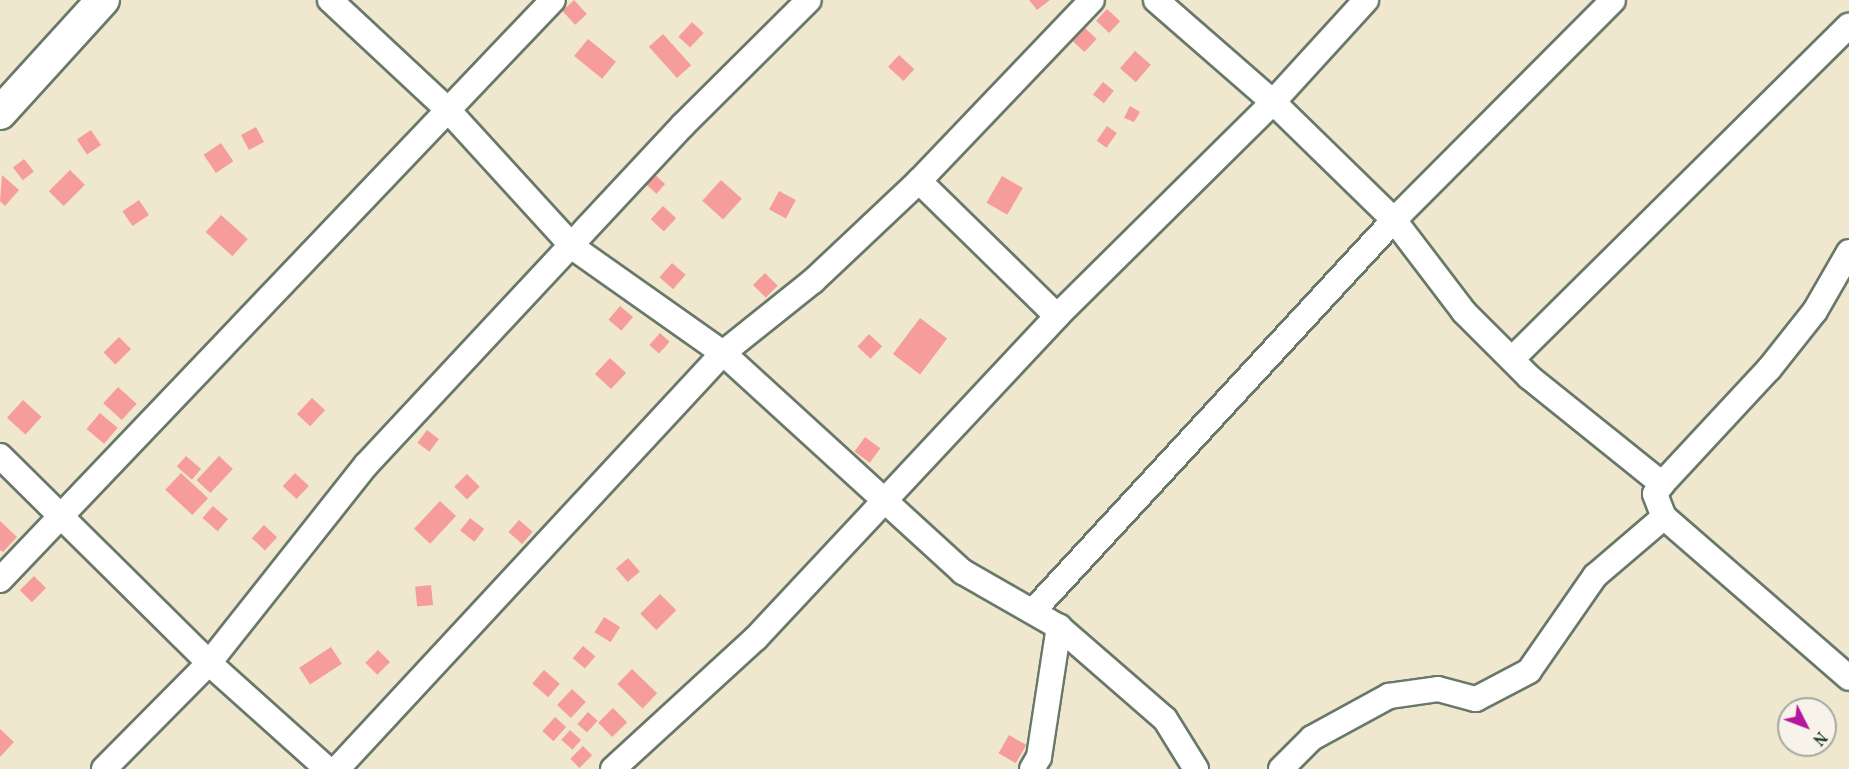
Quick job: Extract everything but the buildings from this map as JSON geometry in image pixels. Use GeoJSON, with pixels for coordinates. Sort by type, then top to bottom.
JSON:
{"type":"FeatureCollection","features":[{"type":"Feature","properties":{"kind":"street"},"geometry":{"type":"LineString","coordinates":[[0,113],[103,0]]}},
{"type":"Feature","properties":{"kind":"street"},"geometry":{"type":"LineString","coordinates":[[330,0],[447,109],[574,248],[723,353],[963,572],[1034,610],[1059,627],[1166,719],[1196,769]]}},
{"type":"Feature","properties":{"kind":"street"},"geometry":{"type":"LineString","coordinates":[[0,580],[553,0]]}},
{"type":"Feature","properties":{"kind":"street"},"geometry":{"type":"LineString","coordinates":[[104,769],[209,663],[366,465],[574,248],[683,125],[809,0]]}},
{"type":"Feature","properties":{"kind":"street"},"geometry":{"type":"LineString","coordinates":[[337,769],[723,353],[813,281],[918,181],[1092,0]]}},
{"type":"Feature","properties":{"kind":"street"},"geometry":{"type":"LineString","coordinates":[[1156,0],[1273,102],[1394,220],[1464,312],[1557,404],[1662,484]]}},
{"type":"Feature","properties":{"kind":"street"},"geometry":{"type":"LineString","coordinates":[[613,769],[756,638],[1057,316],[1273,102],[1366,0]]}},
{"type":"Feature","properties":{"kind":"street"},"geometry":{"type":"LineString","coordinates":[[1034,610],[1394,220],[1613,0]]}},
{"type":"Feature","properties":{"kind":"street"},"geometry":{"type":"LineString","coordinates":[[1512,359],[1849,26]]}},
{"type":"Feature","properties":{"kind":"street"},"geometry":{"type":"LineString","coordinates":[[918,181],[1057,316]]}},
{"type":"Feature","properties":{"kind":"street"},"geometry":{"type":"LineString","coordinates":[[1849,252],[1815,311],[1769,369],[1655,494],[1664,517],[1849,678]]}},
{"type":"Feature","properties":{"kind":"street"},"geometry":{"type":"LineString","coordinates":[[0,456],[209,663],[327,769]]}},
{"type":"Feature","properties":{"kind":"street"},"geometry":{"type":"LineString","coordinates":[[1281,769],[1312,738],[1389,696],[1438,689],[1476,699],[1529,671],[1594,576],[1664,517]]}},
{"type":"Feature","properties":{"kind":"street"},"geometry":{"type":"LineString","coordinates":[[1032,769],[1039,757],[1059,627]]}}]}
